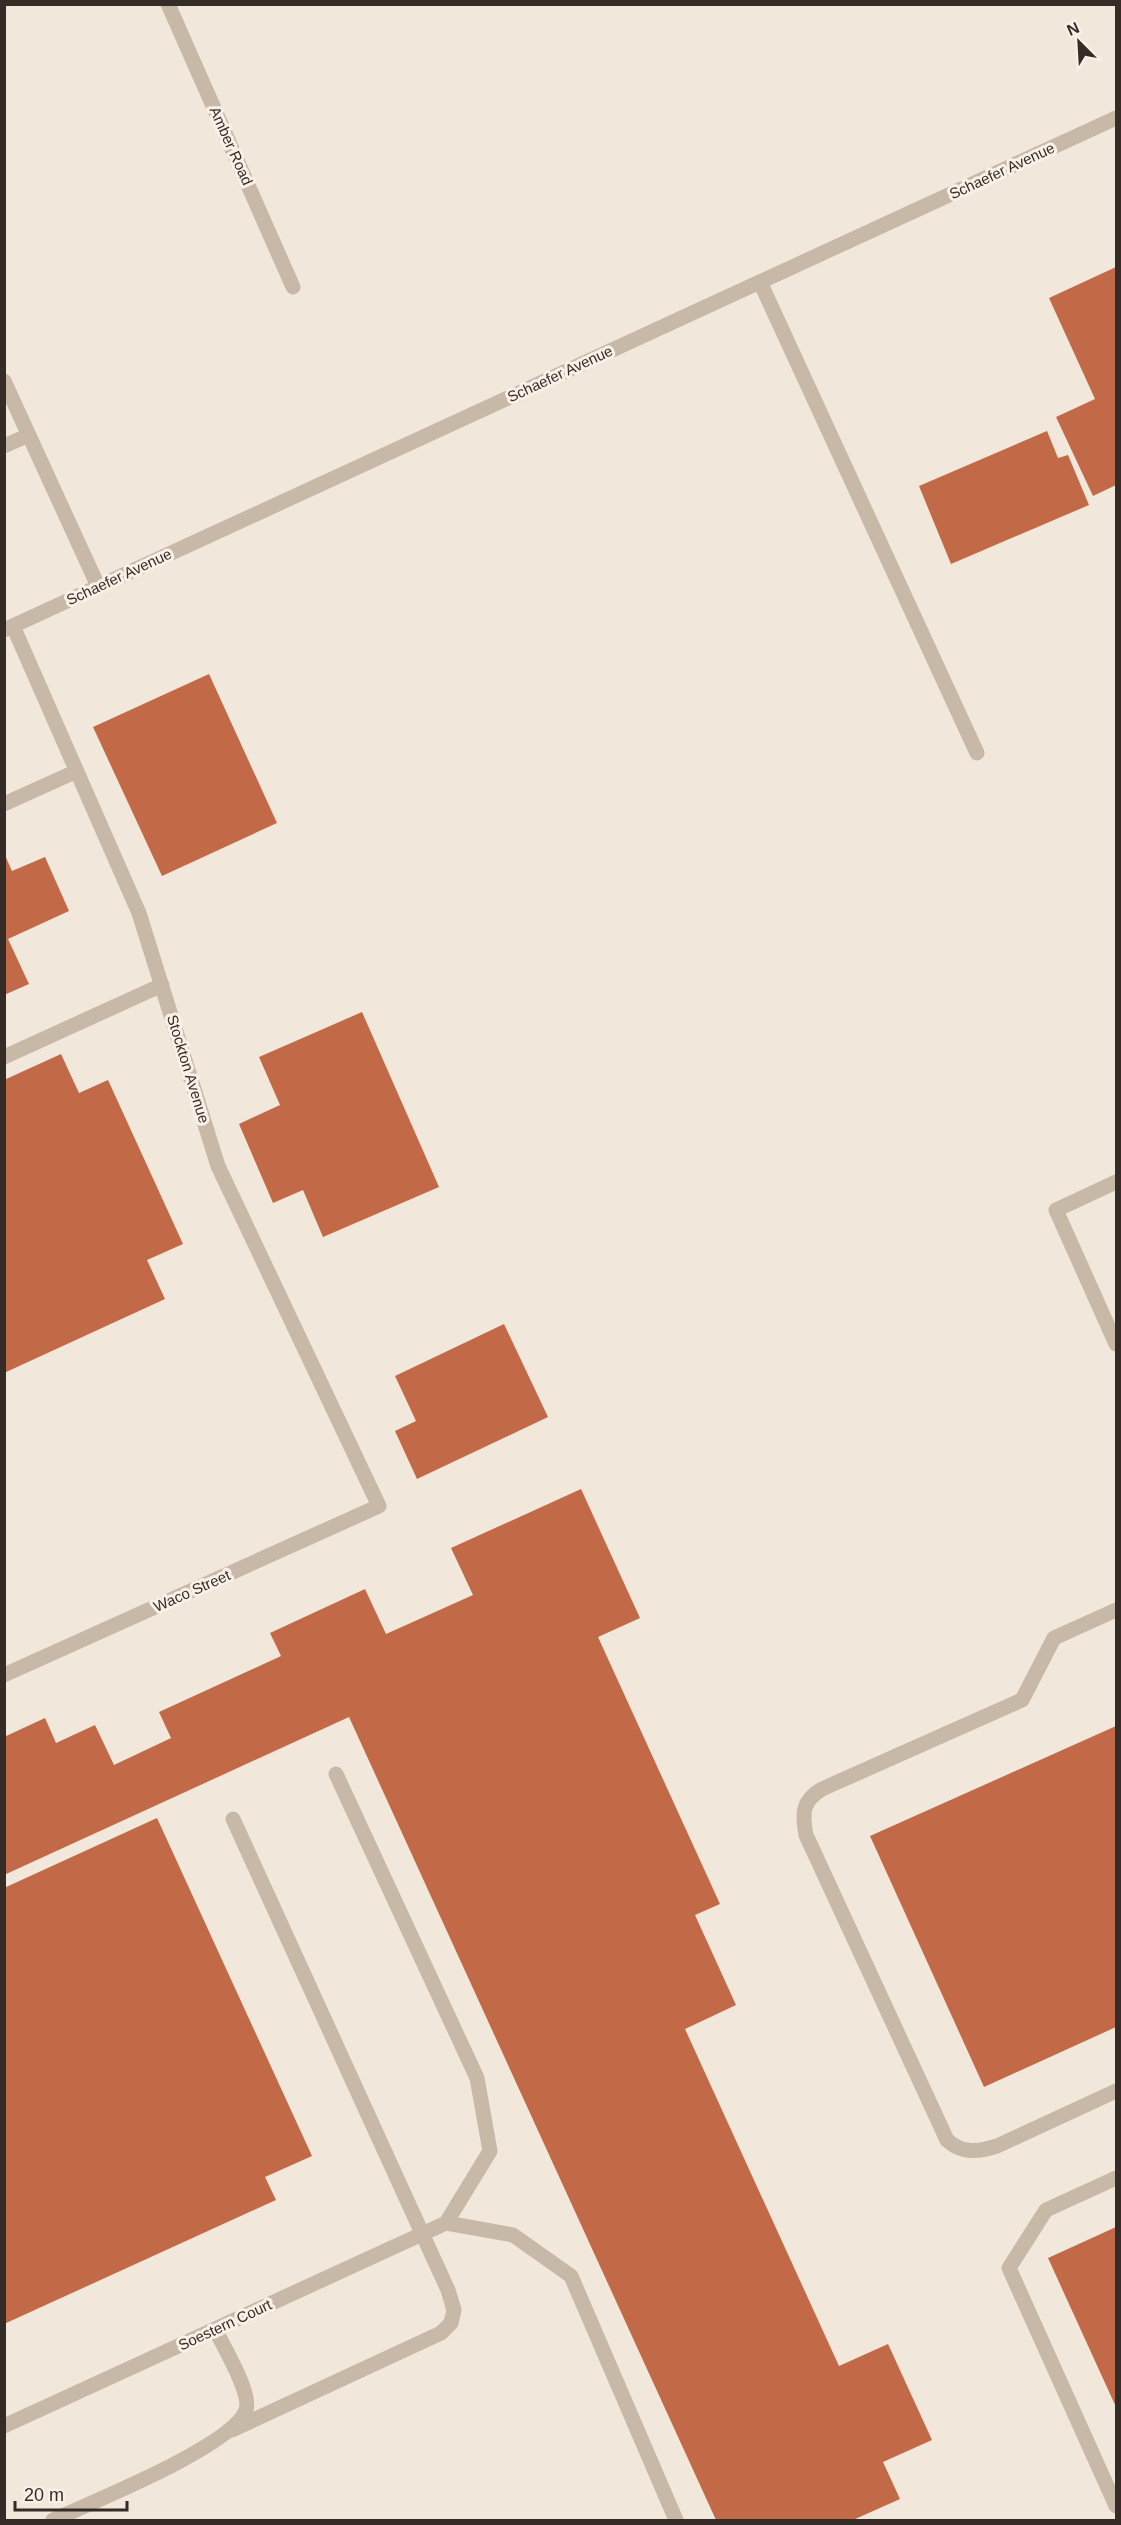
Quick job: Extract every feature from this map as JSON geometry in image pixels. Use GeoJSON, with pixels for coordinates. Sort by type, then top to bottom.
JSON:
{"type":"FeatureCollection","features":[{"type":"Feature","properties":{"kind":"street","name":"Amber Road"},"geometry":{"type":"LineString","coordinates":[[168,4],[293,287]]}},
{"type":"Feature","properties":{"kind":"street","name":"Schaefer Avenue"},"geometry":{"type":"LineString","coordinates":[[9,628],[1116,118]]}},
{"type":"Feature","properties":{"kind":"street"},"geometry":{"type":"LineString","coordinates":[[760,282],[978,753]]}},
{"type":"Feature","properties":{"kind":"street"},"geometry":{"type":"LineString","coordinates":[[4,381],[98,586]]}},
{"type":"Feature","properties":{"kind":"street"},"geometry":{"type":"LineString","coordinates":[[4,446],[29,435]]}},
{"type":"Feature","properties":{"kind":"street","name":"Stockton Avenue"},"geometry":{"type":"LineString","coordinates":[[9,628],[77,771],[139,912],[218,1166],[379,1506]]}},
{"type":"Feature","properties":{"kind":"street"},"geometry":{"type":"LineString","coordinates":[[4,804],[77,771]]}},
{"type":"Feature","properties":{"kind":"street"},"geometry":{"type":"LineString","coordinates":[[4,1057],[162,985]]}},
{"type":"Feature","properties":{"kind":"street"},"geometry":{"type":"LineString","coordinates":[[1115,1335],[1056,1210],[1116,1182]]}},
{"type":"Feature","properties":{"kind":"street","name":"Waco Street"},"geometry":{"type":"LineString","coordinates":[[4,1675],[379,1506]]}},
{"type":"Feature","properties":{"kind":"street"},"geometry":{"type":"LineString","coordinates":[[1116,1610],[1054,1638],[1022,1700],[822,1789],[810,1796],[804,1809],[806,1835],[947,2140],[956,2148],[981,2151],[997,2146],[1116,2091]]}},
{"type":"Feature","properties":{"kind":"street"},"geometry":{"type":"LineString","coordinates":[[336,1774],[477,2078],[490,2151],[446,2223],[513,2235],[571,2276],[676,2520]]}},
{"type":"Feature","properties":{"kind":"street"},"geometry":{"type":"LineString","coordinates":[[53,2520],[197,2453],[232,2430],[441,2333],[452,2323],[454,2310],[448,2290],[424,2234],[350,2078],[233,1819]]}},
{"type":"Feature","properties":{"kind":"street"},"geometry":{"type":"LineString","coordinates":[[1116,2178],[1046,2210],[1009,2268],[1116,2506]]}},
{"type":"Feature","properties":{"kind":"street","name":"Soestern Court"},"geometry":{"type":"LineString","coordinates":[[4,2426],[446,2223]]}},
{"type":"Feature","properties":{"kind":"street"},"geometry":{"type":"LineString","coordinates":[[215,2329],[246,2394],[246,2409],[232,2430]]}},
{"type":"Feature","properties":{"kind":"building"},"geometry":{"type":"Polygon","coordinates":[[[1116,267],[1116,485],[1093,496],[1056,417],[1095,399],[1049,298],[1116,267]]]}},
{"type":"Feature","properties":{"kind":"building"},"geometry":{"type":"Polygon","coordinates":[[[1047,431],[1058,458],[1068,455],[1089,505],[951,564],[919,486],[1047,431]]]}},
{"type":"Feature","properties":{"kind":"building"},"geometry":{"type":"Polygon","coordinates":[[[209,674],[277,823],[162,876],[93,727],[209,674]]]}},
{"type":"Feature","properties":{"kind":"building"},"geometry":{"type":"Polygon","coordinates":[[[4,853],[12,871],[45,857],[69,911],[8,939],[29,984],[4,995],[4,853]]]}},
{"type":"Feature","properties":{"kind":"building"},"geometry":{"type":"Polygon","coordinates":[[[362,1012],[439,1187],[323,1237],[303,1190],[273,1203],[239,1124],[280,1105],[259,1057],[362,1012]]]}},
{"type":"Feature","properties":{"kind":"building"},"geometry":{"type":"Polygon","coordinates":[[[61,1054],[79,1093],[108,1080],[183,1244],[147,1260],[165,1299],[4,1373],[4,1080],[61,1054]]]}},
{"type":"Feature","properties":{"kind":"building"},"geometry":{"type":"Polygon","coordinates":[[[504,1324],[548,1417],[417,1479],[395,1431],[416,1421],[395,1376],[504,1324]]]}},
{"type":"Feature","properties":{"kind":"building"},"geometry":{"type":"Polygon","coordinates":[[[581,1489],[640,1618],[598,1637],[720,1904],[695,1915],[736,2005],[685,2029],[839,2366],[888,2344],[932,2440],[883,2462],[900,2499],[853,2520],[716,2520],[349,1717],[4,1875],[4,1737],[45,1718],[56,1743],[95,1725],[114,1765],[171,1738],[159,1712],[281,1656],[270,1633],[365,1589],[386,1634],[473,1595],[451,1548],[581,1489]]]}},
{"type":"Feature","properties":{"kind":"building"},"geometry":{"type":"Polygon","coordinates":[[[1116,1726],[1116,2027],[984,2087],[870,1836],[1116,1726]]]}},
{"type":"Feature","properties":{"kind":"building"},"geometry":{"type":"Polygon","coordinates":[[[157,1818],[312,2156],[265,2177],[276,2200],[4,2324],[4,1888],[157,1818]]]}},
{"type":"Feature","properties":{"kind":"building"},"geometry":{"type":"Polygon","coordinates":[[[1116,2227],[1116,2407],[1048,2258],[1116,2227]]]}}]}
